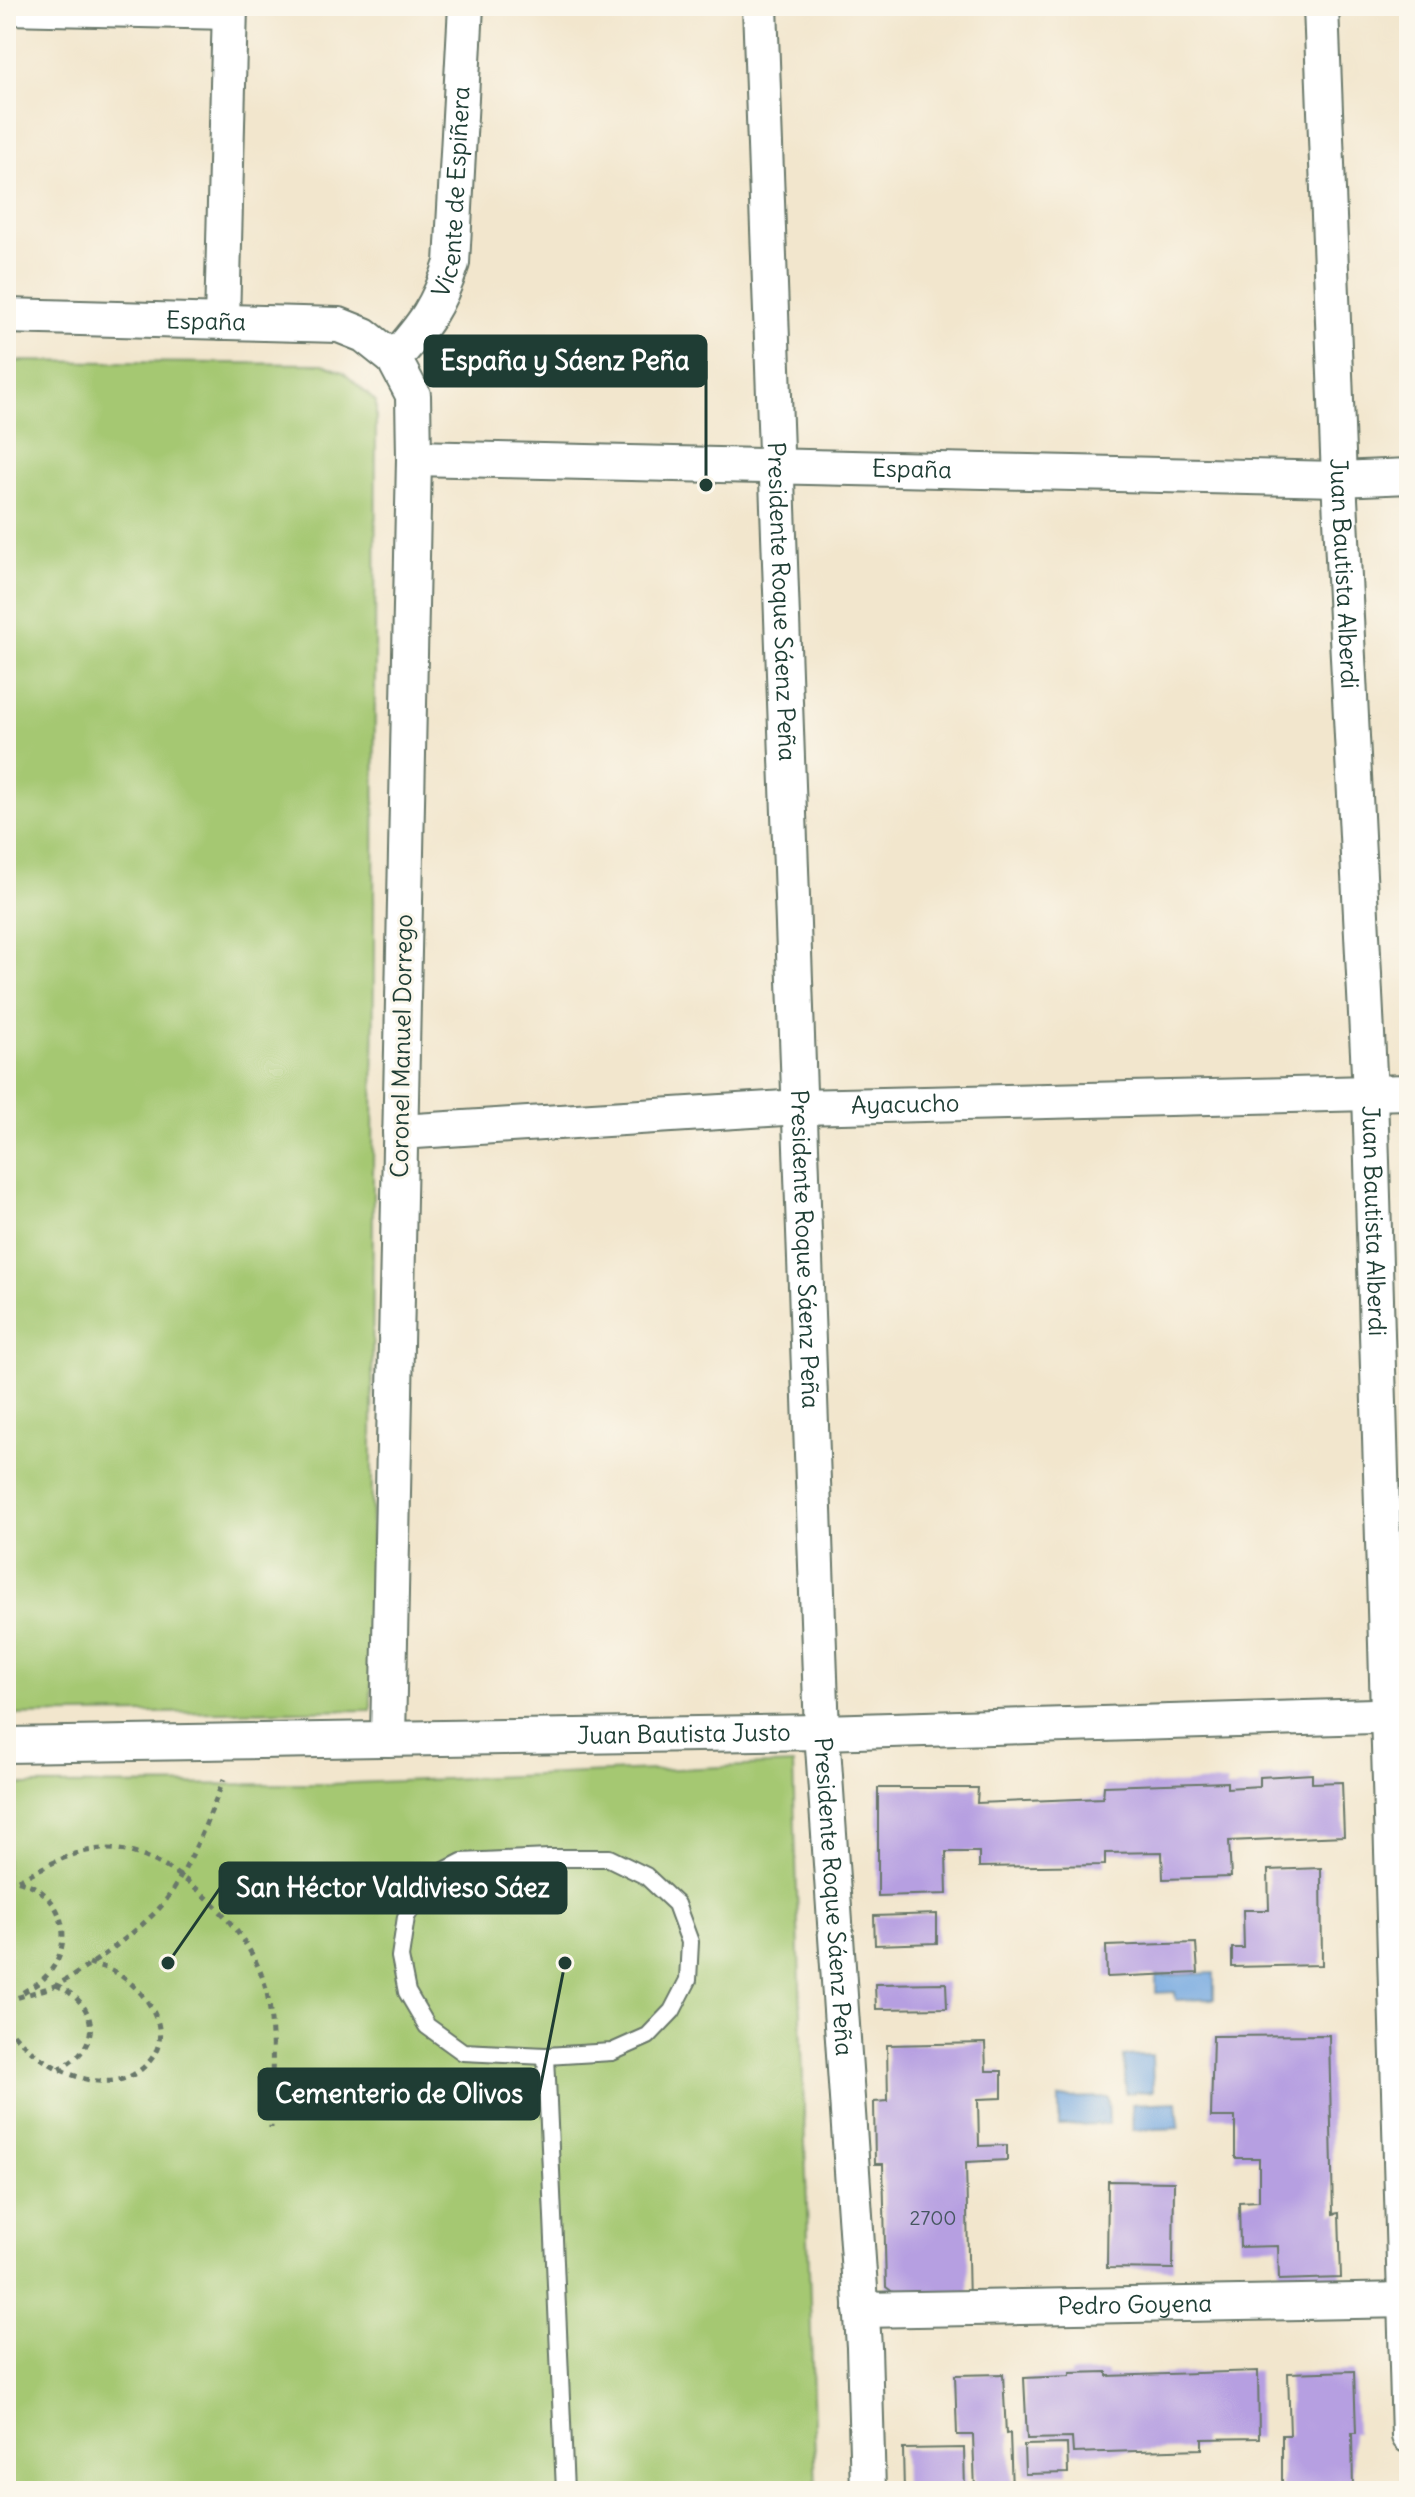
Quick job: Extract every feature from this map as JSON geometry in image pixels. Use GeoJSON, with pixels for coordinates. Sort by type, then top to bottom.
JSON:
{"type":"FeatureCollection","features":[{"type":"Feature","properties":{"kind":"street","name":"Vicente de Espiñera"},"geometry":{"type":"LineString","coordinates":[[394,359],[425,323],[441,298],[452,263],[466,6]]}},
{"type":"Feature","properties":{"kind":"street","name":"Presidente Roque Sáenz Peña"},"geometry":{"type":"LineString","coordinates":[[760,6],[822,1732],[861,2310],[868,2491]]}},
{"type":"Feature","properties":{"kind":"street","name":"Juan Bautista Alberdi"},"geometry":{"type":"LineString","coordinates":[[1321,6],[1339,479],[1398,1715],[1409,2436]]}},
{"type":"Feature","properties":{"kind":"street"},"geometry":{"type":"LineString","coordinates":[[6,7],[230,9],[222,322]]}},
{"type":"Feature","properties":{"kind":"street","name":"España"},"geometry":{"type":"LineString","coordinates":[[6,316],[339,325],[364,335],[394,359]]}},
{"type":"Feature","properties":{"kind":"street","name":"Coronel Manuel Dorrego"},"geometry":{"type":"LineString","coordinates":[[388,1739],[414,458],[413,395],[394,359]]}},
{"type":"Feature","properties":{"kind":"street","name":"España"},"geometry":{"type":"LineString","coordinates":[[414,458],[1339,479],[1409,476]]}},
{"type":"Feature","properties":{"kind":"street","name":"Ayacucho"},"geometry":{"type":"LineString","coordinates":[[400,1132],[800,1107],[1409,1092]]}},
{"type":"Feature","properties":{"kind":"street","name":"Juan Bautista Justo"},"geometry":{"type":"LineString","coordinates":[[6,1745],[822,1732],[1398,1715]]}},
{"type":"Feature","properties":{"kind":"street","name":"Pedro Goyena"},"geometry":{"type":"LineString","coordinates":[[861,2310],[1407,2300]]}},
{"type":"Feature","properties":{"kind":"lane"},"geometry":{"type":"LineString","coordinates":[[609,1858],[646,1876],[676,1904],[690,1942],[688,1980],[672,2011],[648,2036],[612,2052],[546,2056],[463,2052],[427,2026],[407,1992],[400,1957],[406,1917],[429,1879],[462,1862],[609,1858]]}},
{"type":"Feature","properties":{"kind":"lane"},"geometry":{"type":"LineString","coordinates":[[546,2056],[565,2491]]}},
{"type":"Feature","properties":{"kind":"path"},"geometry":{"type":"LineString","coordinates":[[10,1998],[56,1985],[127,1938],[165,1902],[212,1813],[240,1741]]}},
{"type":"Feature","properties":{"kind":"path"},"geometry":{"type":"LineString","coordinates":[[18,1880],[68,1856],[105,1849],[140,1854],[199,1891],[242,1937],[267,1992],[271,2128]]}},
{"type":"Feature","properties":{"kind":"path"},"geometry":{"type":"LineString","coordinates":[[6,1879],[32,1884],[47,1894],[57,1908],[62,1924],[55,1960],[42,1980],[10,1998]]}},
{"type":"Feature","properties":{"kind":"path"},"geometry":{"type":"LineString","coordinates":[[6,2024],[33,2054],[77,2077],[119,2080],[148,2065],[160,2041],[155,2011],[145,1997],[111,1970],[89,1963]]}},
{"type":"Feature","properties":{"kind":"path"},"geometry":{"type":"LineString","coordinates":[[56,1985],[72,1992],[84,2006],[90,2021],[90,2038],[80,2055],[58,2069]]}},
{"type":"Feature","properties":{"kind":"green space"},"geometry":{"type":"Polygon","coordinates":[[[6,361],[323,364],[343,372],[376,402],[371,1710],[6,1715],[6,361]]]}},
{"type":"Feature","properties":{"kind":"green space"},"geometry":{"type":"Polygon","coordinates":[[[793,1764],[816,2491],[6,2491],[6,1785],[330,1784],[793,1764]]]}},
{"type":"Feature","properties":{"kind":"water"},"geometry":{"type":"Polygon","coordinates":[[[1214,1973],[1214,1999],[1176,2000],[1175,1992],[1156,1993],[1156,1976],[1214,1973]]]}},
{"type":"Feature","properties":{"kind":"water"},"geometry":{"type":"Polygon","coordinates":[[[1152,2055],[1153,2091],[1126,2093],[1124,2056],[1152,2055]]]}},
{"type":"Feature","properties":{"kind":"water"},"geometry":{"type":"Polygon","coordinates":[[[1108,2097],[1109,2124],[1059,2125],[1059,2098],[1108,2097]]]}},
{"type":"Feature","properties":{"kind":"water"},"geometry":{"type":"Polygon","coordinates":[[[1177,2102],[1179,2128],[1133,2130],[1132,2104],[1177,2102]]]}},
{"type":"Feature","properties":{"kind":"building"},"geometry":{"type":"Polygon","coordinates":[[[1312,1774],[1312,1783],[1342,1782],[1344,1836],[1229,1841],[1231,1877],[1163,1879],[1162,1852],[1105,1853],[1105,1865],[979,1867],[979,1852],[946,1852],[947,1894],[878,1896],[878,1788],[978,1788],[977,1803],[1103,1798],[1104,1786],[1227,1782],[1227,1788],[1260,1786],[1260,1777],[1312,1774]]]}},
{"type":"Feature","properties":{"kind":"building"},"geometry":{"type":"Polygon","coordinates":[[[1321,1868],[1322,1965],[1232,1967],[1232,1948],[1244,1948],[1243,1910],[1269,1910],[1268,1870],[1321,1868]]]}},
{"type":"Feature","properties":{"kind":"building"},"geometry":{"type":"Polygon","coordinates":[[[937,1914],[937,1943],[875,1945],[874,1916],[937,1914]]]}},
{"type":"Feature","properties":{"kind":"building"},"geometry":{"type":"Polygon","coordinates":[[[1196,1943],[1198,1973],[1107,1977],[1106,1946],[1196,1943]]]}},
{"type":"Feature","properties":{"kind":"building"},"geometry":{"type":"Polygon","coordinates":[[[946,1983],[947,2008],[876,2009],[875,1984],[946,1983]]]}},
{"type":"Feature","properties":{"kind":"building"},"geometry":{"type":"Polygon","coordinates":[[[1329,2035],[1333,2214],[1339,2213],[1341,2278],[1279,2280],[1278,2246],[1240,2247],[1239,2202],[1259,2201],[1259,2158],[1235,2158],[1235,2117],[1211,2117],[1213,2036],[1329,2035]]]}},
{"type":"Feature","properties":{"kind":"building"},"geometry":{"type":"Polygon","coordinates":[[[985,2043],[986,2071],[1002,2071],[1002,2098],[978,2099],[979,2146],[1007,2145],[1007,2160],[966,2162],[969,2304],[910,2305],[886,2287],[883,2164],[875,2164],[874,2102],[888,2101],[887,2045],[985,2043]]]}},
{"type":"Feature","properties":{"kind":"building"},"geometry":{"type":"Polygon","coordinates":[[[1108,2181],[1174,2182],[1173,2269],[1107,2268],[1108,2181]]]}},
{"type":"Feature","properties":{"kind":"building"},"geometry":{"type":"Polygon","coordinates":[[[1258,2371],[1259,2438],[1202,2439],[1202,2449],[1073,2453],[1072,2438],[1027,2439],[1024,2378],[1070,2376],[1070,2373],[1107,2372],[1107,2376],[1258,2371]]]}},
{"type":"Feature","properties":{"kind":"building"},"geometry":{"type":"Polygon","coordinates":[[[1354,2371],[1356,2433],[1352,2433],[1353,2491],[1282,2491],[1282,2435],[1290,2435],[1288,2373],[1354,2371]]]}},
{"type":"Feature","properties":{"kind":"building"},"geometry":{"type":"Polygon","coordinates":[[[1003,2374],[1006,2434],[1010,2433],[1012,2491],[975,2491],[973,2435],[957,2435],[955,2375],[1003,2374]]]}},
{"type":"Feature","properties":{"kind":"building"},"geometry":{"type":"Polygon","coordinates":[[[1067,2444],[1068,2473],[1025,2474],[1024,2445],[1067,2444]]]}},
{"type":"Feature","properties":{"kind":"building"},"geometry":{"type":"Polygon","coordinates":[[[964,2448],[965,2491],[904,2491],[903,2449],[964,2448]]]}},
{"type":"Feature","properties":{"kind":"place","name":"España y Sáenz Peña"},"geometry":{"type":"Point","coordinates":[706,485]}},
{"type":"Feature","properties":{"kind":"place","name":"San Héctor Valdivieso Sáez"},"geometry":{"type":"Point","coordinates":[168,1963]}},
{"type":"Feature","properties":{"kind":"place","name":"Cementerio de Olivos"},"geometry":{"type":"Point","coordinates":[565,1963]}}]}
